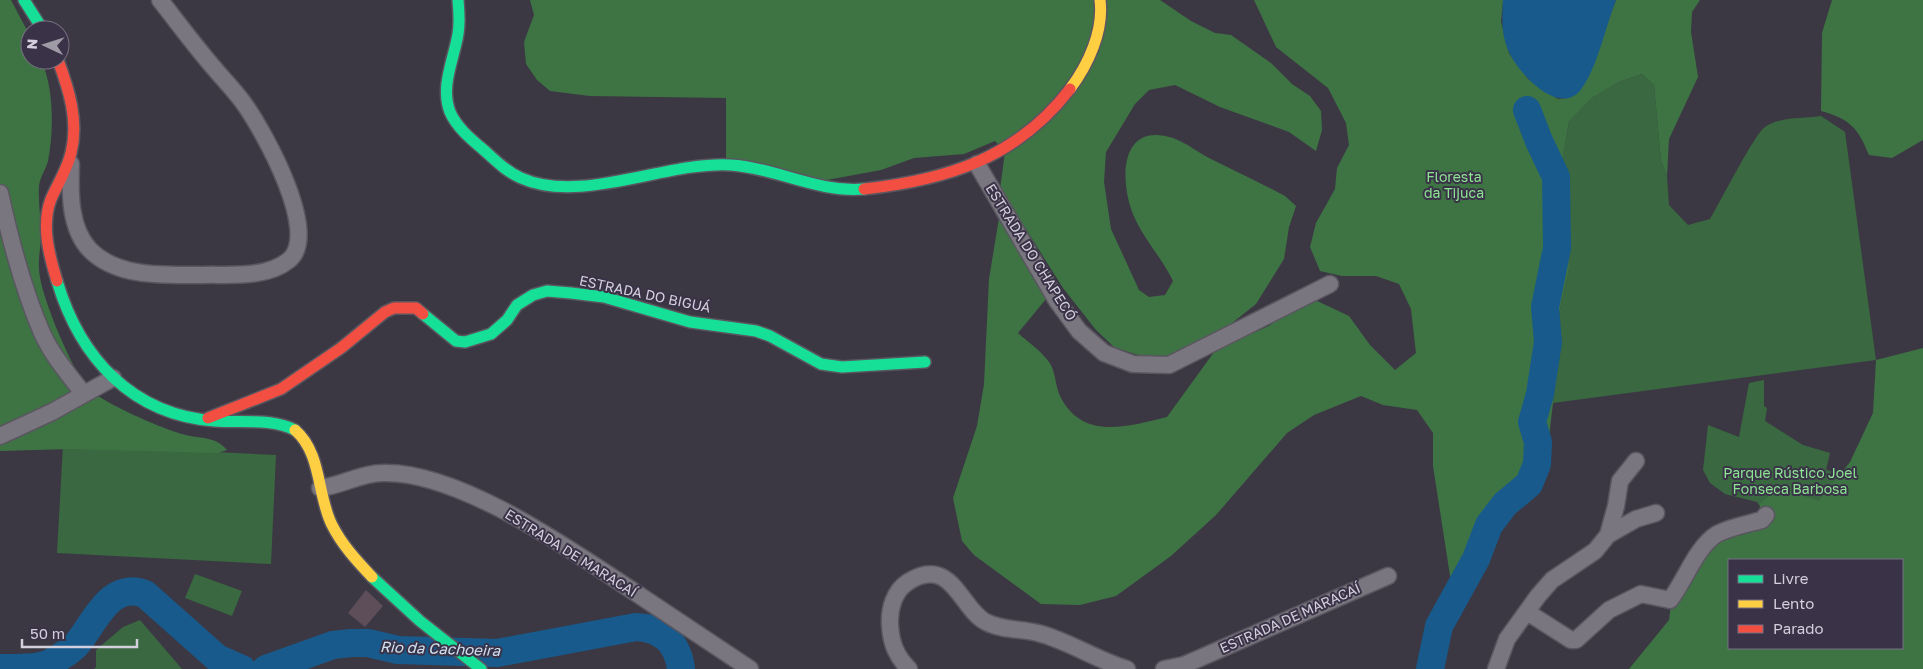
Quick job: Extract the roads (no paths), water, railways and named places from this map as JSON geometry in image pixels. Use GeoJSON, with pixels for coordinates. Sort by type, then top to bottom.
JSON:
{"type":"FeatureCollection","features":[{"type":"Feature","properties":{"kind":"street"},"geometry":{"type":"LineString","coordinates":[[24,0],[37,20]]}},
{"type":"Feature","properties":{"kind":"street"},"geometry":{"type":"LineString","coordinates":[[72,152],[70,199],[77,226],[89,248],[104,261],[130,271],[170,275],[260,272],[277,267],[291,259],[300,241],[297,216],[280,169],[246,106],[160,0]]}},
{"type":"Feature","properties":{"kind":"street"},"geometry":{"type":"LineString","coordinates":[[458,0],[460,17],[458,39],[447,74],[447,101],[454,120],[509,172],[527,180],[568,186],[678,168],[731,165],[758,170],[808,184],[853,190],[930,180],[977,164],[999,154],[1028,134],[1070,91],[1084,70],[1095,44],[1102,10],[1100,0]]}},
{"type":"Feature","properties":{"kind":"street"},"geometry":{"type":"LineString","coordinates":[[62,70],[74,112],[75,139],[72,152],[48,210],[50,250],[62,296],[72,319],[93,352],[113,378],[128,390],[164,411],[202,420],[280,425],[292,429],[310,447],[331,523],[341,542],[360,566],[384,589],[481,669]]}},
{"type":"Feature","properties":{"kind":"street","name":"ESTRADA DO CHAPECÓ"},"geometry":{"type":"LineString","coordinates":[[977,164],[1057,300],[1080,331],[1104,353],[1133,364],[1169,365],[1330,284]]}},
{"type":"Feature","properties":{"kind":"street"},"geometry":{"type":"LineString","coordinates":[[0,193],[7,225],[42,333],[60,364],[82,393]]}},
{"type":"Feature","properties":{"kind":"street","name":"ESTRADA DO BIGUÁ"},"geometry":{"type":"LineString","coordinates":[[202,420],[281,389],[341,348],[373,320],[394,308],[416,308],[456,341],[465,342],[491,334],[525,299],[547,290],[604,297],[670,318],[756,331],[770,336],[820,364],[842,367],[925,362]]}},
{"type":"Feature","properties":{"kind":"street"},"geometry":{"type":"LineString","coordinates":[[2,431],[52,412],[82,393],[113,378]]}},
{"type":"Feature","properties":{"kind":"street"},"geometry":{"type":"LineString","coordinates":[[1608,536],[1620,481],[1636,461]]}},
{"type":"Feature","properties":{"kind":"street","name":"ESTRADA DE MARACAÍ"},"geometry":{"type":"LineString","coordinates":[[320,488],[336,487],[355,479],[381,473],[425,479],[474,496],[548,536],[750,669]]}},
{"type":"Feature","properties":{"kind":"street"},"geometry":{"type":"LineString","coordinates":[[1496,669],[1507,639],[1552,580],[1594,551],[1608,536],[1636,519],[1656,513]]}},
{"type":"Feature","properties":{"kind":"street"},"geometry":{"type":"LineString","coordinates":[[1527,612],[1571,640],[1580,637],[1609,610],[1641,594],[1670,600],[1683,583],[1706,544],[1717,534],[1762,520],[1766,515]]}},
{"type":"Feature","properties":{"kind":"street"},"geometry":{"type":"LineString","coordinates":[[909,669],[899,659],[892,645],[890,614],[894,599],[902,586],[915,578],[929,574],[949,581],[985,622],[1039,633],[1127,669]]}},
{"type":"Feature","properties":{"kind":"street","name":"ESTRADA DE MARACAÍ"},"geometry":{"type":"LineString","coordinates":[[1164,669],[1184,665],[1388,576]]}},
{"type":"Feature","properties":{"kind":"water"},"geometry":{"type":"Polygon","coordinates":[[[1503,0],[1616,0],[1596,61],[1579,92],[1570,98],[1549,95],[1529,80],[1520,70],[1509,52],[1503,33],[1503,0]]]}},
{"type":"Feature","properties":{"kind":"waterway"},"geometry":{"type":"LineString","coordinates":[[1430,669],[1439,626],[1476,559],[1489,525],[1505,504],[1529,484],[1537,464],[1538,442],[1532,422],[1540,394],[1548,342],[1545,307],[1557,248],[1556,177],[1527,110]]}},
{"type":"Feature","properties":{"kind":"waterway","name":"Rio da Cachoeira"},"geometry":{"type":"LineString","coordinates":[[0,668],[33,667],[45,665],[53,661],[76,645],[96,616],[112,599],[122,593],[132,591],[145,594],[217,658],[242,669]]}},
{"type":"Feature","properties":{"kind":"waterway","name":"Rio da Cachoeira"},"geometry":{"type":"LineString","coordinates":[[266,669],[333,645],[368,643],[398,650],[497,653],[636,627],[654,630],[667,639],[676,652],[681,669]]}},
{"type":"Feature","properties":{"kind":"park label","name":"Floresta da Tijuca"},"geometry":{"type":"Point","coordinates":[1454,186]}},
{"type":"Feature","properties":{"kind":"park label","name":"Parque Rústico Joel Fonseca Barbosa"},"geometry":{"type":"Point","coordinates":[1790,482]}}]}
